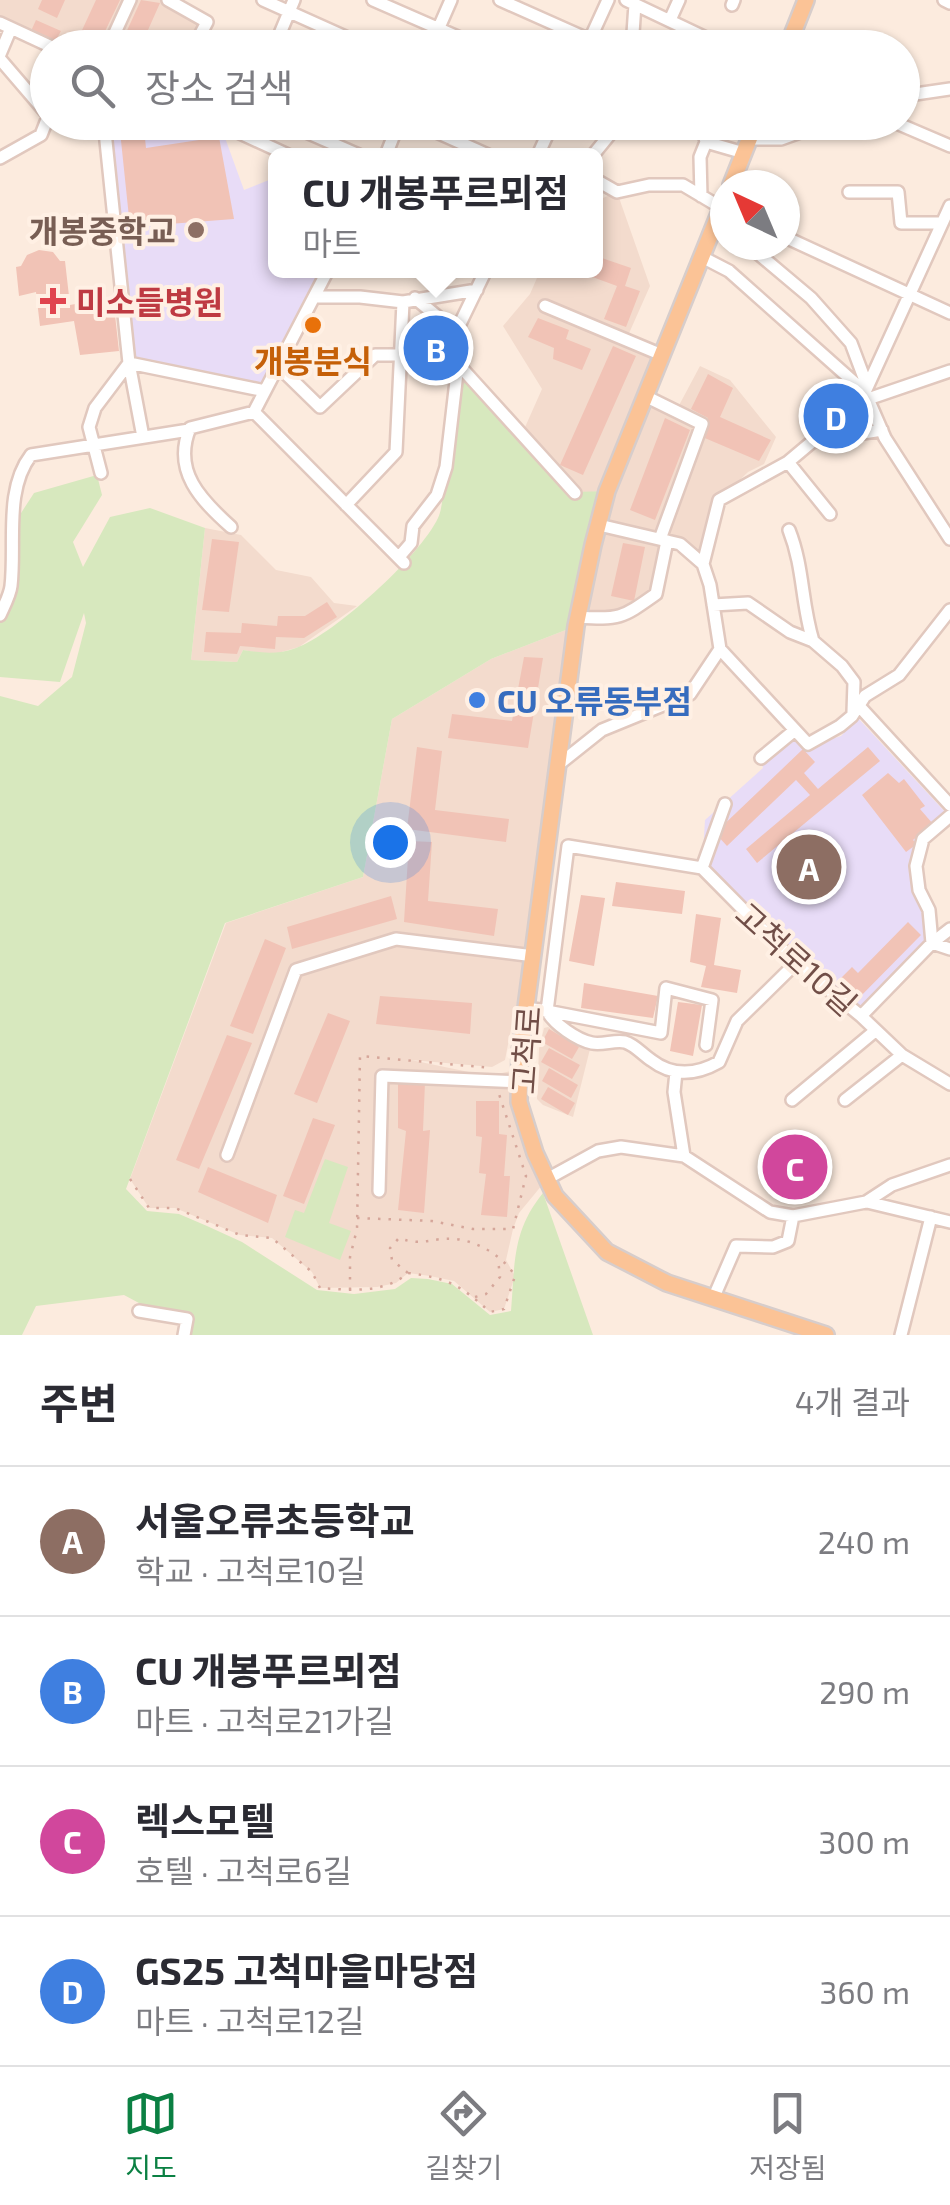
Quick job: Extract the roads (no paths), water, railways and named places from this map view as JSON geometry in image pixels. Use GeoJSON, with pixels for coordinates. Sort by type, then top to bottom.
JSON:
{"type":"FeatureCollection","features":[{"type":"Feature","properties":{"kind":"main road"},"geometry":{"type":"LineString","coordinates":[[794,30],[806,0]]}},
{"type":"Feature","properties":{"kind":"main road"},"geometry":{"type":"LineString","coordinates":[[737,170],[749,140]]}},
{"type":"Feature","properties":{"kind":"main road","name":"고척로"},"geometry":{"type":"LineString","coordinates":[[710,243],[607,491],[598,525],[578,616],[526,1008],[519,1102],[555,1196],[607,1252],[667,1283],[826,1335]]}},
{"type":"Feature","properties":{"kind":"street"},"geometry":{"type":"LineString","coordinates":[[116,30],[130,0]]}},
{"type":"Feature","properties":{"kind":"street"},"geometry":{"type":"LineString","coordinates":[[168,0],[208,22],[203,30]]}},
{"type":"Feature","properties":{"kind":"street"},"geometry":{"type":"LineString","coordinates":[[263,0],[292,6],[337,30]]}},
{"type":"Feature","properties":{"kind":"street"},"geometry":{"type":"LineString","coordinates":[[373,0],[444,30]]}},
{"type":"Feature","properties":{"kind":"street"},"geometry":{"type":"LineString","coordinates":[[436,30],[451,0]]}},
{"type":"Feature","properties":{"kind":"street"},"geometry":{"type":"LineString","coordinates":[[500,0],[560,30]]}},
{"type":"Feature","properties":{"kind":"street"},"geometry":{"type":"LineString","coordinates":[[594,30],[608,0]]}},
{"type":"Feature","properties":{"kind":"street"},"geometry":{"type":"LineString","coordinates":[[670,20],[679,0]]}},
{"type":"Feature","properties":{"kind":"street"},"geometry":{"type":"LineString","coordinates":[[632,30],[631,2],[690,30]]}},
{"type":"Feature","properties":{"kind":"street"},"geometry":{"type":"LineString","coordinates":[[282,30],[292,6]]}},
{"type":"Feature","properties":{"kind":"street"},"geometry":{"type":"LineString","coordinates":[[30,37],[5,25],[0,57],[30,94]]}},
{"type":"Feature","properties":{"kind":"street"},"geometry":{"type":"LineString","coordinates":[[920,93],[950,89]]}},
{"type":"Feature","properties":{"kind":"street"},"geometry":{"type":"LineString","coordinates":[[920,133],[950,146]]}},
{"type":"Feature","properties":{"kind":"street"},"geometry":{"type":"LineString","coordinates":[[0,158],[34,140]]}},
{"type":"Feature","properties":{"kind":"street"},"geometry":{"type":"LineString","coordinates":[[106,140],[129,363],[143,437]]}},
{"type":"Feature","properties":{"kind":"street"},"geometry":{"type":"LineString","coordinates":[[701,196],[700,156],[706,142],[747,146],[776,140]]}},
{"type":"Feature","properties":{"kind":"street","name":"고척로"},"geometry":{"type":"LineString","coordinates":[[603,184],[617,192],[649,185],[682,185],[710,200]]}},
{"type":"Feature","properties":{"kind":"street"},"geometry":{"type":"LineString","coordinates":[[848,192],[898,192],[901,223],[942,223]]}},
{"type":"Feature","properties":{"kind":"street"},"geometry":{"type":"LineString","coordinates":[[866,391],[950,206]]}},
{"type":"Feature","properties":{"kind":"street"},"geometry":{"type":"LineString","coordinates":[[800,244],[950,312]]}},
{"type":"Feature","properties":{"kind":"street"},"geometry":{"type":"LineString","coordinates":[[702,256],[728,270],[866,391]]}},
{"type":"Feature","properties":{"kind":"street"},"geometry":{"type":"LineString","coordinates":[[766,260],[811,298],[851,344],[882,430],[950,539]]}},
{"type":"Feature","properties":{"kind":"street"},"geometry":{"type":"LineString","coordinates":[[0,615],[11,588],[11,532],[23,465],[31,454],[190,430],[254,412],[324,278]]}},
{"type":"Feature","properties":{"kind":"street"},"geometry":{"type":"LineString","coordinates":[[254,412],[401,560],[411,543],[413,526],[436,494],[446,467],[458,364],[456,332],[482,278]]}},
{"type":"Feature","properties":{"kind":"street"},"geometry":{"type":"LineString","coordinates":[[314,297],[410,300],[476,290]]}},
{"type":"Feature","properties":{"kind":"street"},"geometry":{"type":"LineString","coordinates":[[410,300],[456,332]]}},
{"type":"Feature","properties":{"kind":"street"},"geometry":{"type":"LineString","coordinates":[[346,505],[396,452],[410,300]]}},
{"type":"Feature","properties":{"kind":"street"},"geometry":{"type":"LineString","coordinates":[[545,306],[662,355]]}},
{"type":"Feature","properties":{"kind":"street"},"geometry":{"type":"LineString","coordinates":[[278,366],[320,408],[375,355],[402,355]]}},
{"type":"Feature","properties":{"kind":"street"},"geometry":{"type":"LineString","coordinates":[[129,363],[265,391]]}},
{"type":"Feature","properties":{"kind":"street"},"geometry":{"type":"LineString","coordinates":[[101,473],[88,427],[95,408],[129,363]]}},
{"type":"Feature","properties":{"kind":"street"},"geometry":{"type":"LineString","coordinates":[[458,364],[575,492]]}},
{"type":"Feature","properties":{"kind":"street"},"geometry":{"type":"LineString","coordinates":[[866,391],[950,371]]}},
{"type":"Feature","properties":{"kind":"street"},"geometry":{"type":"LineString","coordinates":[[578,616],[614,619],[656,594],[663,540],[702,424],[645,396]]}},
{"type":"Feature","properties":{"kind":"street"},"geometry":{"type":"LineString","coordinates":[[190,430],[184,444],[197,497],[231,527]]}},
{"type":"Feature","properties":{"kind":"street"},"geometry":{"type":"LineString","coordinates":[[882,430],[813,441],[788,462],[720,500],[703,564],[720,650],[808,744],[856,712],[865,696],[899,675],[950,610]]}},
{"type":"Feature","properties":{"kind":"street"},"geometry":{"type":"LineString","coordinates":[[788,462],[830,514]]}},
{"type":"Feature","properties":{"kind":"street"},"geometry":{"type":"LineString","coordinates":[[598,525],[680,544],[703,564]]}},
{"type":"Feature","properties":{"kind":"street"},"geometry":{"type":"LineString","coordinates":[[789,530],[800,559],[804,610],[813,641]]}},
{"type":"Feature","properties":{"kind":"street"},"geometry":{"type":"LineString","coordinates":[[713,605],[748,603],[790,632],[813,641],[854,682],[856,712],[950,805]]}},
{"type":"Feature","properties":{"kind":"street"},"geometry":{"type":"LineString","coordinates":[[558,766],[602,730],[690,694],[720,650]]}},
{"type":"Feature","properties":{"kind":"street"},"geometry":{"type":"LineString","coordinates":[[761,758],[795,730]]}},
{"type":"Feature","properties":{"kind":"street"},"geometry":{"type":"LineString","coordinates":[[725,804],[702,868],[568,846],[548,1011],[552,1020],[592,1043],[628,1043],[660,1066],[676,1072],[694,1072],[719,1062],[737,1021],[796,963]]}},
{"type":"Feature","properties":{"kind":"street"},"geometry":{"type":"LineString","coordinates":[[932,942],[929,910],[919,890],[916,866],[924,839],[950,816]]}},
{"type":"Feature","properties":{"kind":"street","name":"고척로10길"},"geometry":{"type":"LineString","coordinates":[[702,868],[796,963],[902,1055],[950,1084]]}},
{"type":"Feature","properties":{"kind":"street"},"geometry":{"type":"LineString","coordinates":[[861,1016],[932,942],[950,929]]}},
{"type":"Feature","properties":{"kind":"street"},"geometry":{"type":"LineString","coordinates":[[227,1155],[296,970],[396,938],[534,956]]}},
{"type":"Feature","properties":{"kind":"street"},"geometry":{"type":"LineString","coordinates":[[932,942],[950,949]]}},
{"type":"Feature","properties":{"kind":"street"},"geometry":{"type":"LineString","coordinates":[[526,1008],[661,1033],[666,988],[712,1000],[706,1045]]}},
{"type":"Feature","properties":{"kind":"street"},"geometry":{"type":"LineString","coordinates":[[792,1100],[875,1031]]}},
{"type":"Feature","properties":{"kind":"street"},"geometry":{"type":"LineString","coordinates":[[845,1100],[902,1055]]}},
{"type":"Feature","properties":{"kind":"street"},"geometry":{"type":"LineString","coordinates":[[676,1072],[674,1092],[684,1156]]}},
{"type":"Feature","properties":{"kind":"street"},"geometry":{"type":"LineString","coordinates":[[379,1191],[382,1076],[519,1082]]}},
{"type":"Feature","properties":{"kind":"street"},"geometry":{"type":"LineString","coordinates":[[547,1179],[598,1151],[622,1147],[684,1156],[770,1212],[794,1216],[866,1202],[892,1185],[950,1165]]}},
{"type":"Feature","properties":{"kind":"street"},"geometry":{"type":"LineString","coordinates":[[866,1202],[950,1222]]}},
{"type":"Feature","properties":{"kind":"street"},"geometry":{"type":"LineString","coordinates":[[714,1299],[736,1246],[773,1247],[788,1241],[794,1216]]}},
{"type":"Feature","properties":{"kind":"street"},"geometry":{"type":"LineString","coordinates":[[901,1335],[930,1217]]}},
{"type":"Feature","properties":{"kind":"street"},"geometry":{"type":"LineString","coordinates":[[139,1311],[187,1318],[184,1335]]}},
{"type":"Feature","properties":{"kind":"place","name":"개봉중학교"},"geometry":{"type":"Point","coordinates":[196,230]}},
{"type":"Feature","properties":{"kind":"place","name":"미소들병원"},"geometry":{"type":"Point","coordinates":[53,301]}},
{"type":"Feature","properties":{"kind":"place","name":"개봉분식"},"geometry":{"type":"Point","coordinates":[313,325]}},
{"type":"Feature","properties":{"kind":"place","name":"CU 개봉푸르뫼점"},"geometry":{"type":"Point","coordinates":[436,348]}},
{"type":"Feature","properties":{"kind":"place","name":"GS25 고척마을마당점"},"geometry":{"type":"Point","coordinates":[836,416]}},
{"type":"Feature","properties":{"kind":"place","name":"CU 오류동부점"},"geometry":{"type":"Point","coordinates":[477,700]}},
{"type":"Feature","properties":{"kind":"place","name":"서울오류초등학교"},"geometry":{"type":"Point","coordinates":[809,867]}},
{"type":"Feature","properties":{"kind":"place","name":"렉스모텔"},"geometry":{"type":"Point","coordinates":[795,1167]}}]}
